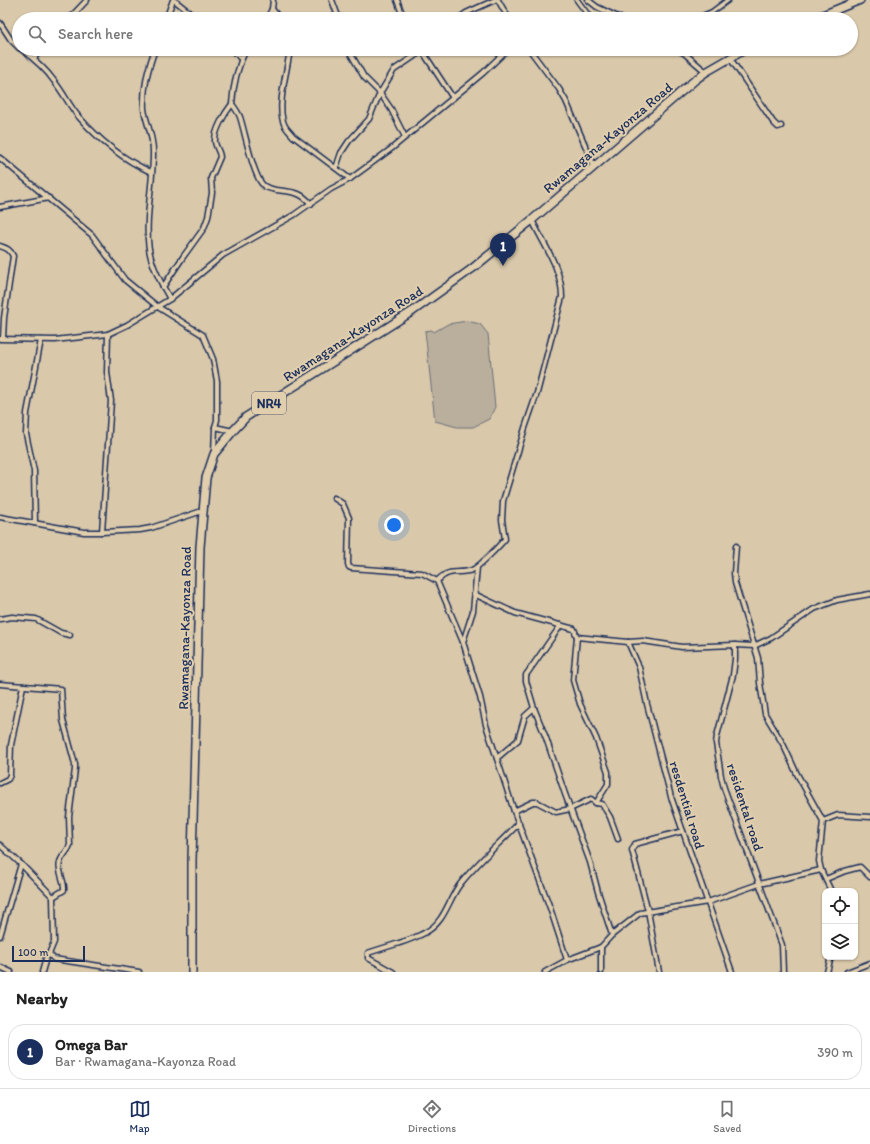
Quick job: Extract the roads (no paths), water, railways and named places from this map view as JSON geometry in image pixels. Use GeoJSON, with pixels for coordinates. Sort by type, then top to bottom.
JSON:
{"type":"FeatureCollection","features":[{"type":"Feature","properties":{"kind":"highway"},"geometry":{"type":"LineString","coordinates":[[830,12],[860,0]]}},
{"type":"Feature","properties":{"kind":"highway","name":"Rwamagana-Kayonza Road"},"geometry":{"type":"LineString","coordinates":[[192,972],[192,860],[200,547],[206,478],[214,454],[246,417],[434,297],[474,268],[706,72],[734,56]]}},
{"type":"Feature","properties":{"kind":"street"},"geometry":{"type":"LineString","coordinates":[[76,12],[87,0]]}},
{"type":"Feature","properties":{"kind":"street"},"geometry":{"type":"LineString","coordinates":[[169,12],[173,0],[189,12]]}},
{"type":"Feature","properties":{"kind":"street"},"geometry":{"type":"LineString","coordinates":[[270,12],[273,0]]}},
{"type":"Feature","properties":{"kind":"street"},"geometry":{"type":"LineString","coordinates":[[332,0],[336,12]]}},
{"type":"Feature","properties":{"kind":"street"},"geometry":{"type":"LineString","coordinates":[[397,0],[401,12]]}},
{"type":"Feature","properties":{"kind":"street"},"geometry":{"type":"LineString","coordinates":[[468,12],[496,0],[504,12]]}},
{"type":"Feature","properties":{"kind":"street"},"geometry":{"type":"LineString","coordinates":[[577,0],[586,12]]}},
{"type":"Feature","properties":{"kind":"street"},"geometry":{"type":"LineString","coordinates":[[588,0],[597,7],[607,12]]}},
{"type":"Feature","properties":{"kind":"street"},"geometry":{"type":"LineString","coordinates":[[712,12],[728,0]]}},
{"type":"Feature","properties":{"kind":"street"},"geometry":{"type":"LineString","coordinates":[[0,23],[12,41]]}},
{"type":"Feature","properties":{"kind":"street"},"geometry":{"type":"LineString","coordinates":[[31,56],[54,80],[88,127],[111,147],[138,166],[152,172]]}},
{"type":"Feature","properties":{"kind":"street"},"geometry":{"type":"LineString","coordinates":[[153,56],[146,77],[144,93],[144,110],[152,139],[153,153],[148,232],[151,257],[170,300]]}},
{"type":"Feature","properties":{"kind":"street"},"geometry":{"type":"LineString","coordinates":[[238,56],[241,59]]}},
{"type":"Feature","properties":{"kind":"street"},"geometry":{"type":"LineString","coordinates":[[163,287],[204,228],[208,217],[212,193],[211,178],[220,158],[215,141],[223,116],[232,104],[236,77],[242,56]]}},
{"type":"Feature","properties":{"kind":"street"},"geometry":{"type":"LineString","coordinates":[[290,56],[282,103],[283,122],[285,128],[293,136],[350,179]]}},
{"type":"Feature","properties":{"kind":"street"},"geometry":{"type":"LineString","coordinates":[[352,56],[364,77],[380,93],[391,109],[405,137]]}},
{"type":"Feature","properties":{"kind":"street"},"geometry":{"type":"LineString","coordinates":[[336,168],[341,153],[349,141],[369,119],[380,93],[394,70],[414,56]]}},
{"type":"Feature","properties":{"kind":"street"},"geometry":{"type":"LineString","coordinates":[[427,56],[453,98]]}},
{"type":"Feature","properties":{"kind":"street"},"geometry":{"type":"LineString","coordinates":[[0,246],[8,249],[13,256],[2,339],[55,340],[108,334],[116,331],[170,300],[224,254],[294,215],[331,189],[350,179],[391,149],[453,98],[500,56]]}},
{"type":"Feature","properties":{"kind":"street"},"geometry":{"type":"LineString","coordinates":[[534,56],[566,100],[594,166]]}},
{"type":"Feature","properties":{"kind":"street"},"geometry":{"type":"LineString","coordinates":[[689,56],[706,72]]}},
{"type":"Feature","properties":{"kind":"street"},"geometry":{"type":"LineString","coordinates":[[730,58],[775,125],[781,126]]}},
{"type":"Feature","properties":{"kind":"street"},"geometry":{"type":"LineString","coordinates":[[232,104],[240,115],[248,149],[259,180],[264,186],[271,189],[301,194],[311,204]]}},
{"type":"Feature","properties":{"kind":"street"},"geometry":{"type":"LineString","coordinates":[[0,158],[92,235],[124,280],[158,307],[203,335],[213,359],[217,381],[217,420],[215,427],[214,454]]}},
{"type":"Feature","properties":{"kind":"street"},"geometry":{"type":"LineString","coordinates":[[0,207],[49,198]]}},
{"type":"Feature","properties":{"kind":"street"},"geometry":{"type":"LineString","coordinates":[[437,581],[442,575],[471,570],[477,567],[505,539],[502,520],[503,501],[524,428],[538,393],[562,297],[562,284],[560,277],[546,245],[532,220]]}},
{"type":"Feature","properties":{"kind":"street"},"geometry":{"type":"LineString","coordinates":[[102,532],[111,401],[107,372],[108,334]]}},
{"type":"Feature","properties":{"kind":"street"},"geometry":{"type":"LineString","coordinates":[[35,523],[34,470],[26,434],[27,413],[41,340]]}},
{"type":"Feature","properties":{"kind":"street"},"geometry":{"type":"LineString","coordinates":[[215,427],[233,431]]}},
{"type":"Feature","properties":{"kind":"street"},"geometry":{"type":"LineString","coordinates":[[334,498],[343,504],[350,518],[349,567],[378,571],[422,573],[437,581],[463,642],[480,697],[486,725],[514,811],[550,908],[567,960]]}},
{"type":"Feature","properties":{"kind":"street"},"geometry":{"type":"LineString","coordinates":[[0,517],[84,532],[102,532],[151,528],[202,511]]}},
{"type":"Feature","properties":{"kind":"street"},"geometry":{"type":"LineString","coordinates":[[736,546],[734,582],[758,658],[765,714],[783,744],[797,774],[823,821],[819,861],[821,870],[830,888]]}},
{"type":"Feature","properties":{"kind":"street"},"geometry":{"type":"LineString","coordinates":[[463,642],[473,611],[477,567]]}},
{"type":"Feature","properties":{"kind":"street"},"geometry":{"type":"LineString","coordinates":[[474,594],[515,613],[574,629],[577,637],[573,680],[580,704],[596,738],[608,772],[608,784],[596,803]]}},
{"type":"Feature","properties":{"kind":"street"},"geometry":{"type":"LineString","coordinates":[[577,637],[628,642],[643,641],[682,647],[735,645],[754,646],[771,638],[814,609],[838,600],[870,594]]}},
{"type":"Feature","properties":{"kind":"street"},"geometry":{"type":"LineString","coordinates":[[0,619],[12,617],[36,619],[61,633],[70,635]]}},
{"type":"Feature","properties":{"kind":"street"},"geometry":{"type":"LineString","coordinates":[[561,625],[526,675],[526,681],[534,708],[590,862],[612,936]]}},
{"type":"Feature","properties":{"kind":"street","name":"resdential road"},"geometry":{"type":"LineString","coordinates":[[628,642],[639,667],[658,748],[672,797],[732,972]]}},
{"type":"Feature","properties":{"kind":"street","name":"residental road"},"geometry":{"type":"LineString","coordinates":[[735,645],[733,675],[716,743],[724,788],[782,945],[783,972]]}},
{"type":"Feature","properties":{"kind":"street"},"geometry":{"type":"LineString","coordinates":[[0,684],[61,689],[63,720],[75,764],[69,817],[70,845],[60,862],[60,868],[64,880],[64,890],[53,897]]}},
{"type":"Feature","properties":{"kind":"street"},"geometry":{"type":"LineString","coordinates":[[0,783],[8,779],[10,775],[12,745],[23,686]]}},
{"type":"Feature","properties":{"kind":"street"},"geometry":{"type":"LineString","coordinates":[[498,758],[518,740],[525,716],[534,708]]}},
{"type":"Feature","properties":{"kind":"street"},"geometry":{"type":"LineString","coordinates":[[514,811],[533,802],[543,804],[553,811],[570,808],[591,799],[596,803],[602,804],[610,816],[618,838]]}},
{"type":"Feature","properties":{"kind":"street"},"geometry":{"type":"LineString","coordinates":[[823,821],[838,815],[870,817]]}},
{"type":"Feature","properties":{"kind":"street"},"geometry":{"type":"LineString","coordinates":[[393,972],[368,958],[368,953],[426,932],[438,922],[444,915],[461,883],[519,822]]}},
{"type":"Feature","properties":{"kind":"street"},"geometry":{"type":"LineString","coordinates":[[659,972],[648,912],[632,850],[635,844],[683,831]]}},
{"type":"Feature","properties":{"kind":"street"},"geometry":{"type":"LineString","coordinates":[[0,845],[53,897],[54,942],[46,958],[42,972]]}},
{"type":"Feature","properties":{"kind":"street"},"geometry":{"type":"LineString","coordinates":[[0,936],[21,864]]}},
{"type":"Feature","properties":{"kind":"street"},"geometry":{"type":"LineString","coordinates":[[826,879],[845,871],[860,867],[870,877]]}},
{"type":"Feature","properties":{"kind":"street"},"geometry":{"type":"LineString","coordinates":[[545,972],[567,960],[601,947],[640,913],[708,902],[759,884],[821,870]]}},
{"type":"Feature","properties":{"kind":"street"},"geometry":{"type":"LineString","coordinates":[[601,947],[601,972]]}},
{"type":"Feature","properties":{"kind":"street"},"geometry":{"type":"LineString","coordinates":[[49,954],[54,959],[139,972]]}},
{"type":"Feature","properties":{"kind":"street"},"geometry":{"type":"LineString","coordinates":[[827,972],[830,960]]}},
{"type":"Feature","properties":{"kind":"street"},"geometry":{"type":"LineString","coordinates":[[847,972],[870,963]]}},
{"type":"Feature","properties":{"kind":"street"},"geometry":{"type":"LineString","coordinates":[[0,967],[11,972]]}},
{"type":"Feature","properties":{"kind":"place","name":"Omega Bar"},"geometry":{"type":"Point","coordinates":[503,266]}}]}
